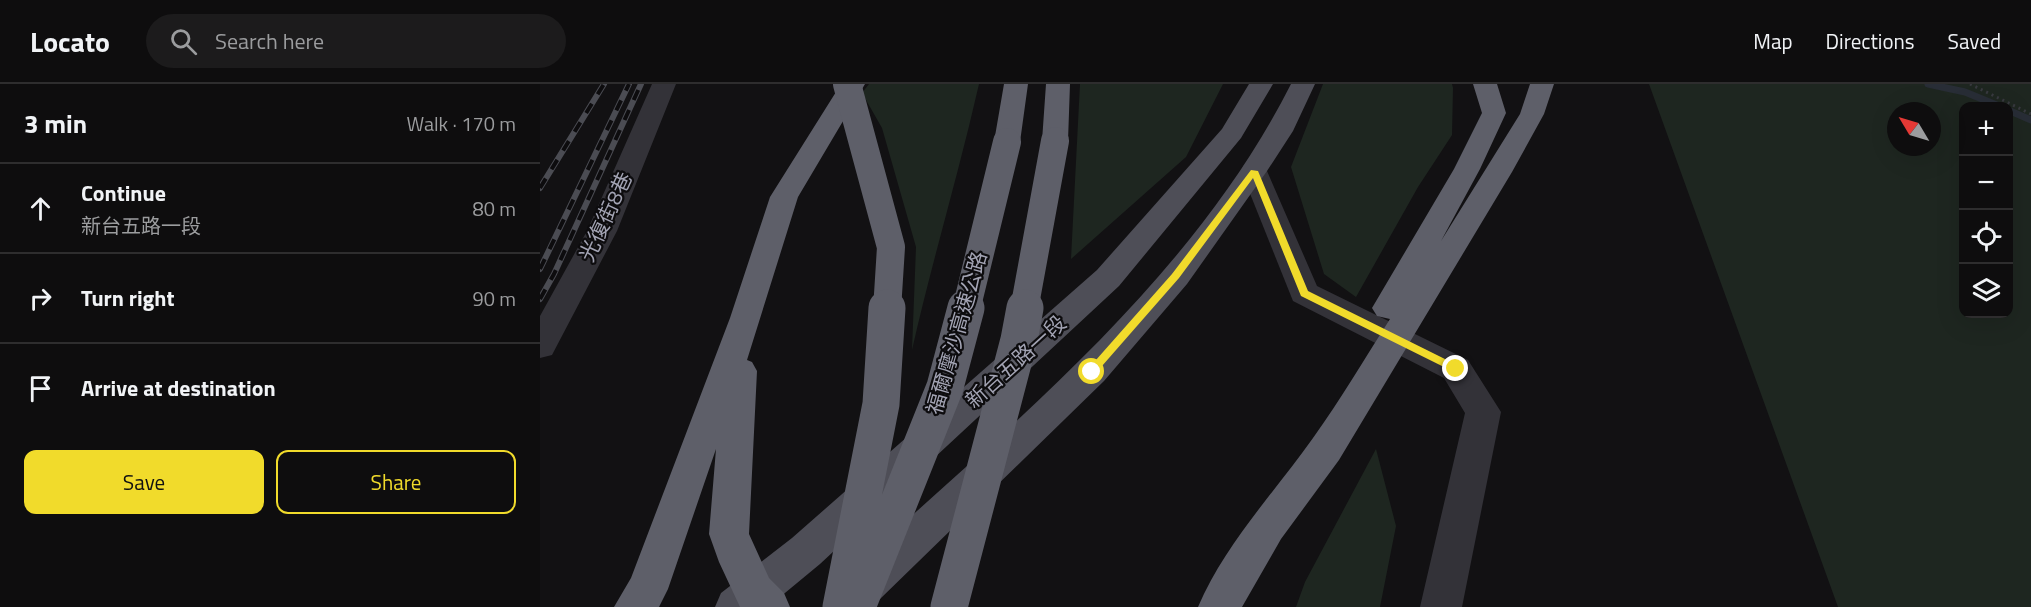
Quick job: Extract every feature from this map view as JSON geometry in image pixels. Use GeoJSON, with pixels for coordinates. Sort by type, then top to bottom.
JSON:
{"type":"FeatureCollection","features":[{"type":"Feature","properties":{"kind":"highway"},"geometry":{"type":"LineString","coordinates":[[842,607],[881,404],[891,248],[847,84]]}},
{"type":"Feature","properties":{"kind":"highway"},"geometry":{"type":"LineString","coordinates":[[635,607],[647,589],[746,318],[784,197],[853,84]]}},
{"type":"Feature","properties":{"kind":"highway","name":"福爾摩沙高速公路"},"geometry":{"type":"LineString","coordinates":[[857,607],[945,387],[982,247],[1006,142],[1016,84]]}},
{"type":"Feature","properties":{"kind":"highway"},"geometry":{"type":"LineString","coordinates":[[949,607],[1019,340],[1054,141],[1058,84]]}},
{"type":"Feature","properties":{"kind":"highway"},"geometry":{"type":"LineString","coordinates":[[1219,607],[1267,526],[1326,449],[1385,334],[1494,112],[1485,84]]}},
{"type":"Feature","properties":{"kind":"highway"},"geometry":{"type":"LineString","coordinates":[[1385,334],[1499,172],[1532,114],[1542,84]]}},
{"type":"Feature","properties":{"kind":"highway"},"geometry":{"type":"LineString","coordinates":[[746,318],[736,407],[729,534],[753,602]]}},
{"type":"Feature","properties":{"kind":"main road","name":"新台五路一段"},"geometry":{"type":"LineString","coordinates":[[753,602],[806,551],[1108,278],[1232,133],[1261,84]]}},
{"type":"Feature","properties":{"kind":"main road"},"geometry":{"type":"LineString","coordinates":[[842,607],[1092,372],[1176,276],[1254,171],[1280,131],[1303,84]]}},
{"type":"Feature","properties":{"kind":"lane","name":"光復街8巷"},"geometry":{"type":"LineString","coordinates":[[540,346],[602,231],[664,84]]}},
{"type":"Feature","properties":{"kind":"lane"},"geometry":{"type":"LineString","coordinates":[[1254,171],[1304,293],[1456,369],[1483,412],[1441,607]]}},
{"type":"Feature","properties":{"kind":"path"},"geometry":{"type":"LineString","coordinates":[[1970,84],[2031,114]]}},
{"type":"Feature","properties":{"kind":"shaded area"},"geometry":{"type":"Polygon","coordinates":[[[869,84],[979,84],[912,350],[916,247],[882,128],[862,93],[869,84]]]}},
{"type":"Feature","properties":{"kind":"shaded area"},"geometry":{"type":"Polygon","coordinates":[[[1080,84],[1223,84],[1186,157],[1071,259],[1080,84]]]}},
{"type":"Feature","properties":{"kind":"shaded area"},"geometry":{"type":"Polygon","coordinates":[[[1323,84],[1452,84],[1453,88],[1452,135],[1418,187],[1356,297],[1324,274],[1291,167],[1323,84]]]}},
{"type":"Feature","properties":{"kind":"shaded area"},"geometry":{"type":"Polygon","coordinates":[[[1649,84],[2031,84],[2031,607],[1838,607],[1649,84]]]}},
{"type":"Feature","properties":{"kind":"shaded area"},"geometry":{"type":"Polygon","coordinates":[[[1376,449],[1396,526],[1380,607],[1296,607],[1305,582],[1376,449]]]}},
{"type":"Feature","properties":{"kind":"waterway"},"geometry":{"type":"LineString","coordinates":[[1928,84],[1965,92],[1989,102]]}},
{"type":"Feature","properties":{"kind":"waterway"},"geometry":{"type":"LineString","coordinates":[[2013,112],[2031,120]]}},
{"type":"Feature","properties":{"kind":"railway"},"geometry":{"type":"LineString","coordinates":[[540,188],[604,84]]}},
{"type":"Feature","properties":{"kind":"railway"},"geometry":{"type":"LineString","coordinates":[[540,269],[629,84]]}},
{"type":"Feature","properties":{"kind":"railway"},"geometry":{"type":"LineString","coordinates":[[540,299],[554,274],[641,84]]}},
{"type":"Feature","properties":{"kind":"route"},"geometry":{"type":"LineString","coordinates":[[1092,372],[1176,276],[1254,171],[1304,293],[1456,369]]}}]}
